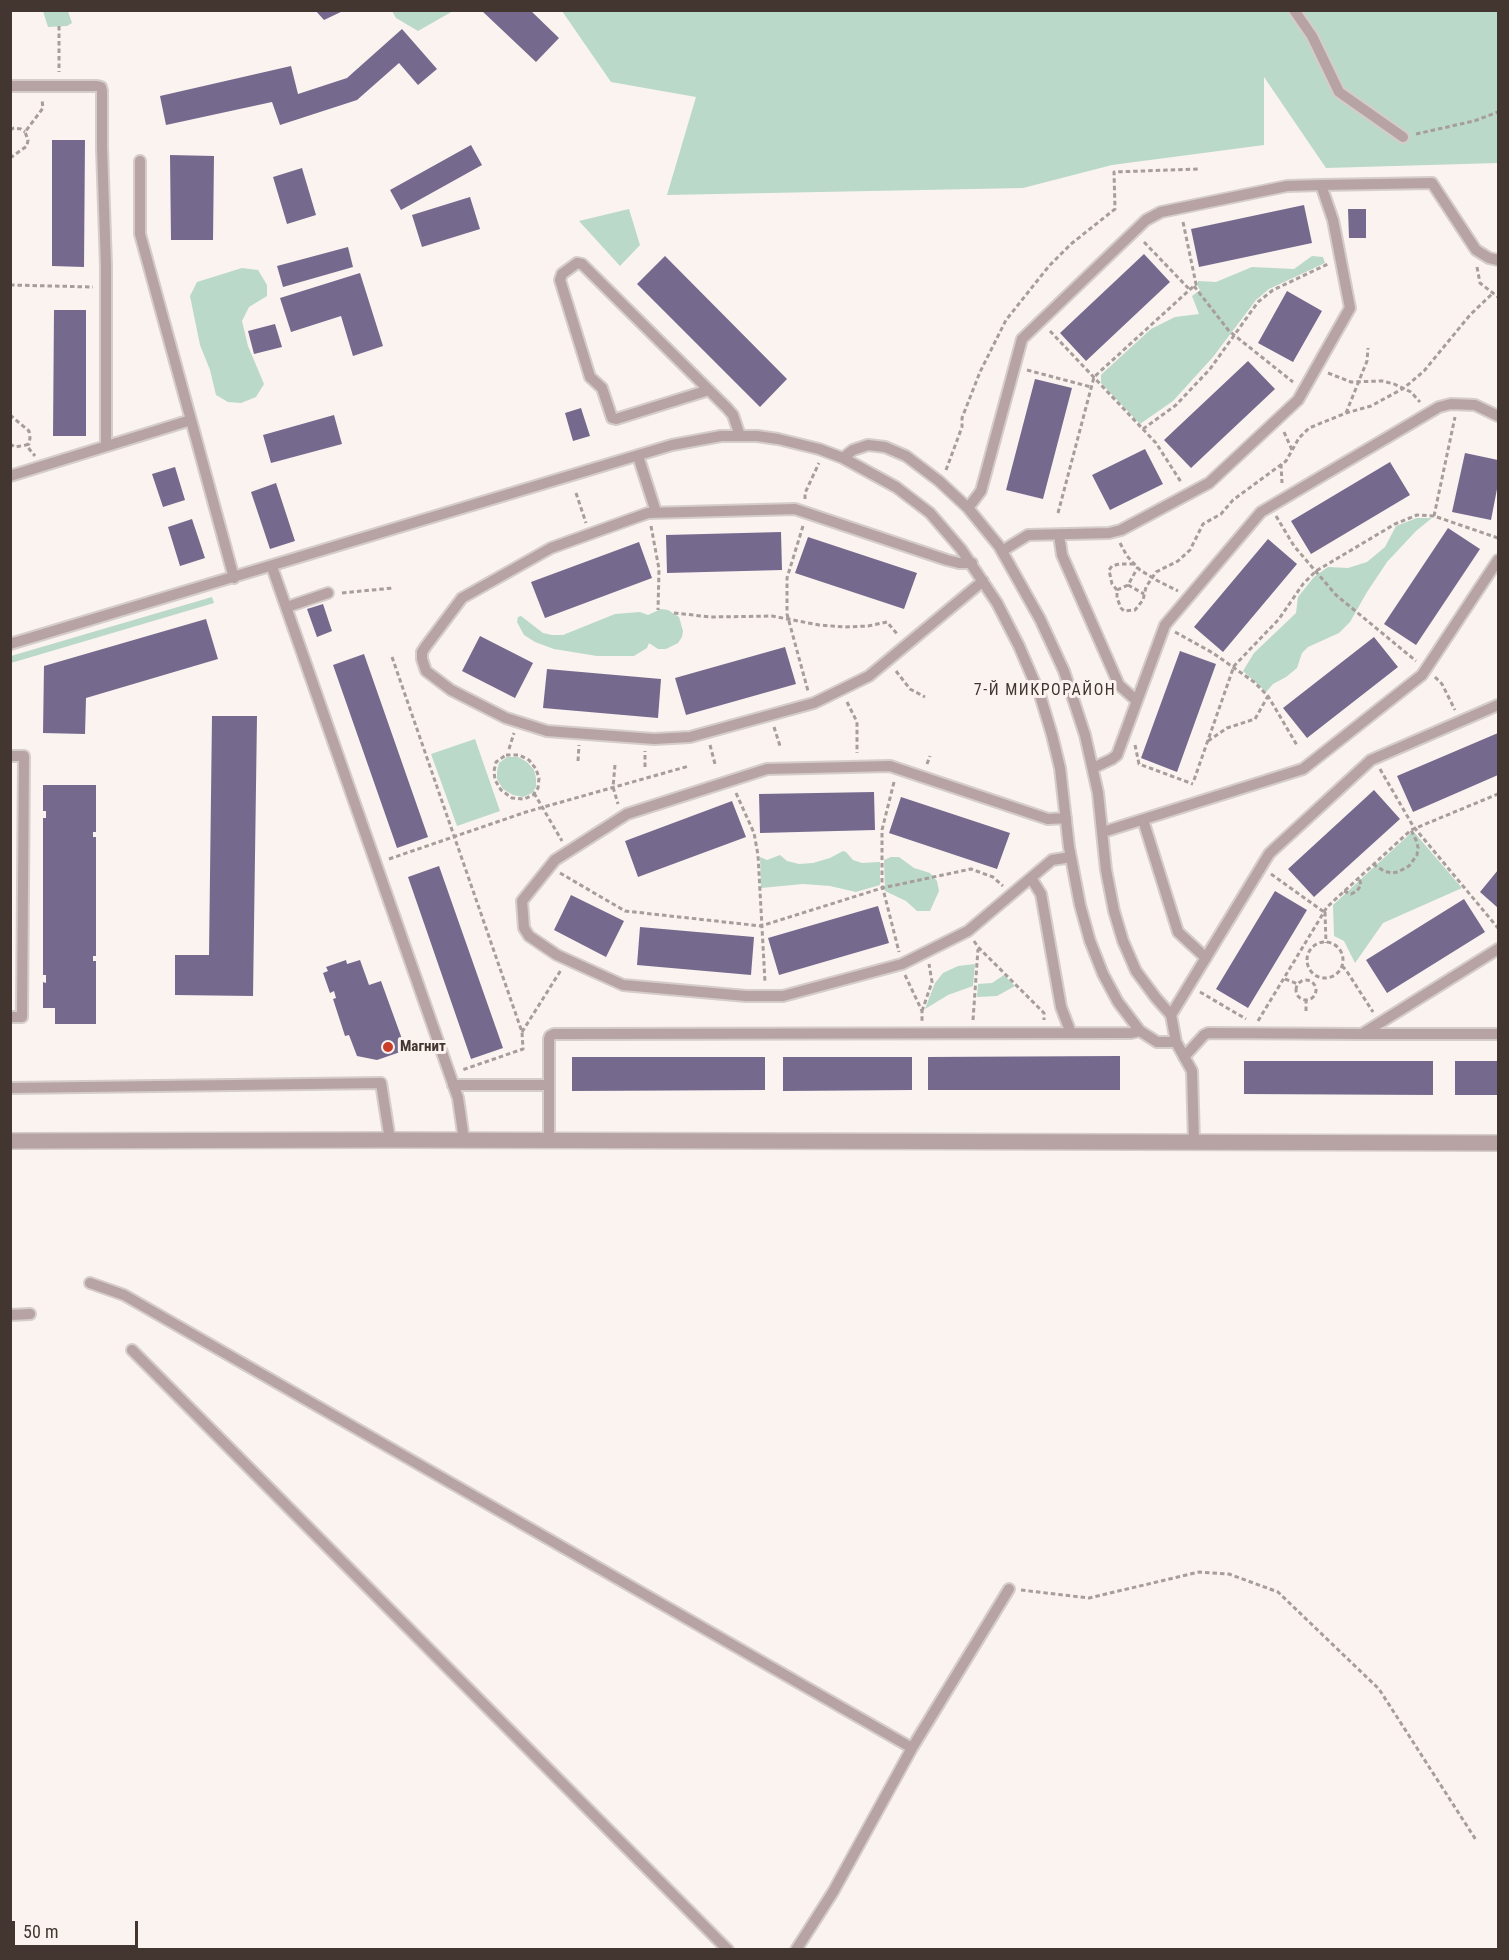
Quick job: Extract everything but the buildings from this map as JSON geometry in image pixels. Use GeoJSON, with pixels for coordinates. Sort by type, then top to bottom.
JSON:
{"type":"FeatureCollection","features":[{"type":"Feature","properties":{"kind":"street"},"geometry":{"type":"LineString","coordinates":[[10,1141],[1498,1143]]}},
{"type":"Feature","properties":{"kind":"lane"},"geometry":{"type":"LineString","coordinates":[[1294,10],[1312,36],[1339,92],[1403,137]]}},
{"type":"Feature","properties":{"kind":"lane"},"geometry":{"type":"LineString","coordinates":[[10,86],[101,87],[106,287],[106,446]]}},
{"type":"Feature","properties":{"kind":"lane"},"geometry":{"type":"LineString","coordinates":[[140,161],[140,234],[234,578]]}},
{"type":"Feature","properties":{"kind":"lane"},"geometry":{"type":"LineString","coordinates":[[968,508],[981,491],[1013,366],[1026,333],[1153,215],[1287,186],[1432,183],[1476,250],[1489,258],[1498,260]]}},
{"type":"Feature","properties":{"kind":"lane"},"geometry":{"type":"LineString","coordinates":[[1002,551],[1028,535],[1116,533],[1209,483],[1298,400],[1350,308],[1333,220],[1321,185]]}},
{"type":"Feature","properties":{"kind":"lane"},"geometry":{"type":"LineString","coordinates":[[709,390],[612,418],[602,388],[590,377],[560,280],[562,273],[576,263],[582,264],[709,390],[735,417],[740,436]]}},
{"type":"Feature","properties":{"kind":"lane"},"geometry":{"type":"LineString","coordinates":[[1093,768],[1117,755],[1165,625],[1260,512],[1439,407],[1463,404],[1486,409],[1498,416]]}},
{"type":"Feature","properties":{"kind":"lane"},"geometry":{"type":"LineString","coordinates":[[10,476],[191,420]]}},
{"type":"Feature","properties":{"kind":"lane"},"geometry":{"type":"LineString","coordinates":[[10,644],[638,456],[699,440],[740,436],[778,439],[819,449],[843,458],[896,486],[930,513],[945,528],[972,564],[997,603],[1040,695],[1060,768],[1071,857],[1080,905],[1094,952],[1118,1002],[1140,1031],[1157,1042],[1176,1042]]}},
{"type":"Feature","properties":{"kind":"lane"},"geometry":{"type":"LineString","coordinates":[[843,458],[853,450],[868,445],[885,447],[906,456],[968,508],[985,526],[1002,551],[1040,619],[1065,671],[1085,735],[1098,793],[1106,870],[1123,941],[1136,971],[1171,1015],[1176,1042],[1192,1071],[1194,1142]]}},
{"type":"Feature","properties":{"kind":"lane"},"geometry":{"type":"LineString","coordinates":[[638,456],[652,513]]}},
{"type":"Feature","properties":{"kind":"lane"},"geometry":{"type":"LineString","coordinates":[[972,564],[955,563],[795,509],[652,513],[551,548],[462,598],[422,652],[422,659],[426,671],[451,690],[506,718],[547,731],[654,739],[690,737],[814,703],[869,676],[983,581]]}},
{"type":"Feature","properties":{"kind":"lane"},"geometry":{"type":"LineString","coordinates":[[1059,535],[1062,555],[1119,685],[1137,701]]}},
{"type":"Feature","properties":{"kind":"lane"},"geometry":{"type":"LineString","coordinates":[[1103,832],[1303,769],[1422,675],[1498,560]]}},
{"type":"Feature","properties":{"kind":"lane"},"geometry":{"type":"LineString","coordinates":[[272,567],[458,1098],[464,1140]]}},
{"type":"Feature","properties":{"kind":"lane"},"geometry":{"type":"LineString","coordinates":[[287,607],[328,593]]}},
{"type":"Feature","properties":{"kind":"lane"},"geometry":{"type":"LineString","coordinates":[[1171,1015],[1269,854],[1372,760],[1498,705]]}},
{"type":"Feature","properties":{"kind":"lane"},"geometry":{"type":"LineString","coordinates":[[10,756],[24,756],[21,1017],[10,1017]]}},
{"type":"Feature","properties":{"kind":"lane"},"geometry":{"type":"LineString","coordinates":[[1066,818],[1048,819],[890,766],[767,769],[622,818],[555,860],[524,897],[522,906],[526,932],[557,955],[623,985],[783,996],[902,964],[925,953],[968,931],[1052,860],[1071,857]]}},
{"type":"Feature","properties":{"kind":"lane"},"geometry":{"type":"LineString","coordinates":[[1143,820],[1178,932],[1206,958]]}},
{"type":"Feature","properties":{"kind":"lane"},"geometry":{"type":"LineString","coordinates":[[1031,879],[1041,894],[1061,1007],[1071,1033]]}},
{"type":"Feature","properties":{"kind":"lane"},"geometry":{"type":"LineString","coordinates":[[1362,1034],[1498,949]]}},
{"type":"Feature","properties":{"kind":"lane"},"geometry":{"type":"LineString","coordinates":[[1184,1057],[1205,1034],[1255,1029],[1362,1034],[1498,1034]]}},
{"type":"Feature","properties":{"kind":"lane"},"geometry":{"type":"LineString","coordinates":[[549,1140],[549,1040],[554,1034],[1131,1033],[1140,1031]]}},
{"type":"Feature","properties":{"kind":"lane"},"geometry":{"type":"LineString","coordinates":[[451,1079],[549,1085]]}},
{"type":"Feature","properties":{"kind":"lane"},"geometry":{"type":"LineString","coordinates":[[10,1088],[381,1083],[390,1140]]}},
{"type":"Feature","properties":{"kind":"lane"},"geometry":{"type":"LineString","coordinates":[[90,1283],[124,1295],[912,1748]]}},
{"type":"Feature","properties":{"kind":"lane"},"geometry":{"type":"LineString","coordinates":[[10,1315],[30,1314]]}},
{"type":"Feature","properties":{"kind":"lane"},"geometry":{"type":"LineString","coordinates":[[132,1350],[728,1950]]}},
{"type":"Feature","properties":{"kind":"lane"},"geometry":{"type":"LineString","coordinates":[[796,1950],[832,1892],[912,1748],[1009,1589]]}},
{"type":"Feature","properties":{"kind":"path"},"geometry":{"type":"LineString","coordinates":[[59,26],[59,86]]}},
{"type":"Feature","properties":{"kind":"path"},"geometry":{"type":"LineString","coordinates":[[25,132],[43,108],[42,86]]}},
{"type":"Feature","properties":{"kind":"path"},"geometry":{"type":"LineString","coordinates":[[1403,137],[1474,121],[1498,112]]}},
{"type":"Feature","properties":{"kind":"path"},"geometry":{"type":"LineString","coordinates":[[10,130],[21,129],[28,140],[27,146],[10,158]]}},
{"type":"Feature","properties":{"kind":"path"},"geometry":{"type":"LineString","coordinates":[[942,477],[962,428],[962,418],[980,372],[1006,320],[1049,266],[1071,244],[1115,209],[1114,172],[1198,169]]}},
{"type":"Feature","properties":{"kind":"path"},"geometry":{"type":"LineString","coordinates":[[1058,513],[1094,377],[1196,284],[1180,208]]}},
{"type":"Feature","properties":{"kind":"path"},"geometry":{"type":"LineString","coordinates":[[1134,232],[1190,290]]}},
{"type":"Feature","properties":{"kind":"path"},"geometry":{"type":"LineString","coordinates":[[1476,250],[1480,283],[1498,297]]}},
{"type":"Feature","properties":{"kind":"path"},"geometry":{"type":"LineString","coordinates":[[1143,429],[1176,405],[1209,369],[1258,302],[1273,290],[1341,259]]}},
{"type":"Feature","properties":{"kind":"path"},"geometry":{"type":"LineString","coordinates":[[10,285],[106,287]]}},
{"type":"Feature","properties":{"kind":"path"},"geometry":{"type":"LineString","coordinates":[[1194,286],[1229,331],[1304,390]]}},
{"type":"Feature","properties":{"kind":"path"},"geometry":{"type":"LineString","coordinates":[[1134,564],[1119,564],[1112,566],[1109,570],[1112,584],[1117,590],[1120,608],[1130,612],[1140,605],[1156,572],[1178,561],[1190,550],[1203,524],[1221,514],[1233,500],[1286,461],[1299,438],[1309,428],[1371,406],[1404,388],[1424,371],[1470,315],[1494,292]]}},
{"type":"Feature","properties":{"kind":"path"},"geometry":{"type":"LineString","coordinates":[[1046,326],[1156,443],[1188,494]]}},
{"type":"Feature","properties":{"kind":"path"},"geometry":{"type":"LineString","coordinates":[[1346,413],[1360,382],[1367,361],[1368,348]]}},
{"type":"Feature","properties":{"kind":"path"},"geometry":{"type":"LineString","coordinates":[[1013,366],[1091,387]]}},
{"type":"Feature","properties":{"kind":"path"},"geometry":{"type":"LineString","coordinates":[[1317,368],[1342,380],[1382,381],[1404,388],[1415,395],[1426,413]]}},
{"type":"Feature","properties":{"kind":"path"},"geometry":{"type":"LineString","coordinates":[[1434,516],[1456,413]]}},
{"type":"Feature","properties":{"kind":"path"},"geometry":{"type":"LineString","coordinates":[[10,415],[29,431],[30,438],[26,446],[15,447],[10,444]]}},
{"type":"Feature","properties":{"kind":"path"},"geometry":{"type":"LineString","coordinates":[[26,446],[44,466]]}},
{"type":"Feature","properties":{"kind":"path"},"geometry":{"type":"LineString","coordinates":[[809,693],[788,619],[787,578],[804,523],[805,493],[815,471]]}},
{"type":"Feature","properties":{"kind":"path"},"geometry":{"type":"LineString","coordinates":[[652,513],[659,569],[658,610]]}},
{"type":"Feature","properties":{"kind":"path"},"geometry":{"type":"LineString","coordinates":[[1275,515],[1294,546],[1336,595],[1442,684],[1461,721]]}},
{"type":"Feature","properties":{"kind":"path"},"geometry":{"type":"LineString","coordinates":[[1135,744],[1139,764],[1193,782],[1234,666],[1279,619],[1303,584],[1316,571],[1395,524],[1417,515],[1434,516],[1498,538]]}},
{"type":"Feature","properties":{"kind":"path"},"geometry":{"type":"LineString","coordinates":[[1116,533],[1127,556],[1134,564],[1152,577],[1190,596]]}},
{"type":"Feature","properties":{"kind":"path"},"geometry":{"type":"LineString","coordinates":[[1117,590],[1128,585],[1138,567]]}},
{"type":"Feature","properties":{"kind":"path"},"geometry":{"type":"LineString","coordinates":[[1128,585],[1144,594]]}},
{"type":"Feature","properties":{"kind":"path"},"geometry":{"type":"LineString","coordinates":[[328,593],[393,588]]}},
{"type":"Feature","properties":{"kind":"path"},"geometry":{"type":"LineString","coordinates":[[674,613],[711,617],[752,616],[845,627],[887,622],[899,637]]}},
{"type":"Feature","properties":{"kind":"path"},"geometry":{"type":"LineString","coordinates":[[1173,631],[1234,666],[1268,696],[1298,747]]}},
{"type":"Feature","properties":{"kind":"path"},"geometry":{"type":"LineString","coordinates":[[392,657],[522,1032],[523,1049],[451,1079]]}},
{"type":"Feature","properties":{"kind":"path"},"geometry":{"type":"LineString","coordinates":[[887,661],[910,689],[926,697]]}},
{"type":"Feature","properties":{"kind":"path"},"geometry":{"type":"LineString","coordinates":[[840,690],[857,722],[857,767]]}},
{"type":"Feature","properties":{"kind":"path"},"geometry":{"type":"LineString","coordinates":[[1207,742],[1227,728],[1255,719],[1268,696]]}},
{"type":"Feature","properties":{"kind":"path"},"geometry":{"type":"LineString","coordinates":[[519,754],[529,760],[539,778],[538,788],[534,793],[524,799],[512,798],[501,790],[495,780],[496,762],[506,755],[519,754]]}},
{"type":"Feature","properties":{"kind":"path"},"geometry":{"type":"LineString","coordinates":[[1372,760],[1381,771],[1412,829],[1418,848],[1417,855],[1409,866],[1398,872],[1384,872],[1374,864]]}},
{"type":"Feature","properties":{"kind":"path"},"geometry":{"type":"LineString","coordinates":[[615,765],[613,787],[622,818]]}},
{"type":"Feature","properties":{"kind":"path"},"geometry":{"type":"LineString","coordinates":[[376,864],[542,807],[690,766]]}},
{"type":"Feature","properties":{"kind":"path"},"geometry":{"type":"LineString","coordinates":[[897,769],[882,830],[882,888],[906,978],[922,1011]]}},
{"type":"Feature","properties":{"kind":"path"},"geometry":{"type":"LineString","coordinates":[[731,781],[754,833],[758,855],[761,926],[764,938],[765,996]]}},
{"type":"Feature","properties":{"kind":"path"},"geometry":{"type":"LineString","coordinates":[[534,793],[568,852]]}},
{"type":"Feature","properties":{"kind":"path"},"geometry":{"type":"LineString","coordinates":[[1198,991],[1255,1029],[1324,912],[1344,891],[1412,829],[1498,794]]}},
{"type":"Feature","properties":{"kind":"path"},"geometry":{"type":"LineString","coordinates":[[1412,829],[1498,928]]}},
{"type":"Feature","properties":{"kind":"path"},"geometry":{"type":"LineString","coordinates":[[558,872],[625,911],[761,926],[882,888],[971,869],[993,877],[1004,887]]}},
{"type":"Feature","properties":{"kind":"path"},"geometry":{"type":"LineString","coordinates":[[1270,873],[1324,912]]}},
{"type":"Feature","properties":{"kind":"path"},"geometry":{"type":"LineString","coordinates":[[1344,891],[1351,894],[1358,891],[1361,885],[1359,877]]}},
{"type":"Feature","properties":{"kind":"path"},"geometry":{"type":"LineString","coordinates":[[1324,912],[1326,943]]}},
{"type":"Feature","properties":{"kind":"path"},"geometry":{"type":"LineString","coordinates":[[968,931],[978,947],[1044,1013],[1044,1033]]}},
{"type":"Feature","properties":{"kind":"path"},"geometry":{"type":"LineString","coordinates":[[1326,943],[1339,949],[1343,960],[1339,972],[1328,978],[1316,976],[1308,966],[1307,960],[1310,951],[1316,945],[1326,943]]}},
{"type":"Feature","properties":{"kind":"path"},"geometry":{"type":"LineString","coordinates":[[973,1033],[978,947]]}},
{"type":"Feature","properties":{"kind":"path"},"geometry":{"type":"LineString","coordinates":[[1303,947],[1310,951]]}},
{"type":"Feature","properties":{"kind":"path"},"geometry":{"type":"LineString","coordinates":[[922,1033],[922,1011],[932,982],[932,970],[925,953]]}},
{"type":"Feature","properties":{"kind":"path"},"geometry":{"type":"LineString","coordinates":[[522,1032],[567,960]]}},
{"type":"Feature","properties":{"kind":"path"},"geometry":{"type":"LineString","coordinates":[[1342,966],[1379,1023]]}},
{"type":"Feature","properties":{"kind":"path"},"geometry":{"type":"LineString","coordinates":[[1312,982],[1316,976]]}},
{"type":"Feature","properties":{"kind":"path"},"geometry":{"type":"LineString","coordinates":[[1285,978],[1298,984]]}},
{"type":"Feature","properties":{"kind":"path"},"geometry":{"type":"LineString","coordinates":[[1304,980],[1312,982],[1315,985],[1315,994],[1312,998],[1306,1000],[1300,998],[1296,990],[1298,984],[1304,980]]}},
{"type":"Feature","properties":{"kind":"path"},"geometry":{"type":"LineString","coordinates":[[1306,1000],[1306,1011]]}},
{"type":"Feature","properties":{"kind":"path"},"geometry":{"type":"LineString","coordinates":[[1009,1589],[1089,1598],[1199,1572],[1229,1574],[1278,1592],[1379,1689],[1476,1840]]}},
{"type":"Feature","properties":{"kind":"green space"},"geometry":{"type":"Polygon","coordinates":[[[43,11],[68,11],[72,23],[67,26],[48,27],[43,11]]]}},
{"type":"Feature","properties":{"kind":"green space"},"geometry":{"type":"Polygon","coordinates":[[[392,11],[453,11],[418,31],[396,18],[392,11]]]}},
{"type":"Feature","properties":{"kind":"green space"},"geometry":{"type":"Polygon","coordinates":[[[562,11],[1498,11],[1498,163],[1326,168],[1264,77],[1264,145],[1112,165],[1023,188],[667,195],[696,97],[611,82],[562,11]]]}},
{"type":"Feature","properties":{"kind":"green space"},"geometry":{"type":"Polygon","coordinates":[[[629,209],[640,245],[620,266],[579,221],[629,209]]]}},
{"type":"Feature","properties":{"kind":"green space"},"geometry":{"type":"Polygon","coordinates":[[[1312,256],[1323,257],[1325,263],[1269,289],[1256,300],[1213,357],[1173,401],[1140,424],[1101,383],[1101,375],[1151,329],[1175,317],[1199,314],[1192,296],[1200,290],[1197,285],[1198,281],[1216,282],[1252,267],[1294,269],[1312,256]]]}},
{"type":"Feature","properties":{"kind":"green space"},"geometry":{"type":"Polygon","coordinates":[[[242,268],[258,270],[267,285],[267,296],[249,307],[242,321],[248,346],[264,384],[256,397],[241,403],[228,402],[216,395],[210,370],[200,345],[190,296],[197,282],[242,268]]]}},
{"type":"Feature","properties":{"kind":"green space"},"geometry":{"type":"Polygon","coordinates":[[[1417,518],[1432,518],[1416,531],[1387,562],[1350,622],[1339,633],[1308,647],[1302,653],[1297,668],[1273,684],[1266,692],[1243,671],[1254,653],[1296,613],[1298,597],[1314,577],[1328,567],[1348,568],[1367,562],[1385,547],[1396,526],[1417,518]]]}},
{"type":"Feature","properties":{"kind":"green space"},"geometry":{"type":"Polygon","coordinates":[[[212,597],[214,603],[11,663],[11,656],[212,597]]]}},
{"type":"Feature","properties":{"kind":"green space"},"geometry":{"type":"Polygon","coordinates":[[[661,609],[668,610],[679,617],[683,631],[682,637],[678,643],[666,649],[658,649],[649,643],[647,648],[634,656],[597,656],[554,649],[524,635],[517,622],[518,617],[521,616],[543,633],[563,635],[615,614],[640,612],[648,615],[661,609]]]}},
{"type":"Feature","properties":{"kind":"green space"},"geometry":{"type":"Polygon","coordinates":[[[475,739],[500,811],[457,826],[431,754],[475,739]]]}},
{"type":"Feature","properties":{"kind":"green space"},"geometry":{"type":"Polygon","coordinates":[[[507,757],[518,757],[534,770],[536,787],[532,793],[523,797],[513,795],[503,789],[497,779],[497,771],[499,763],[507,757]]]}},
{"type":"Feature","properties":{"kind":"green space"},"geometry":{"type":"Polygon","coordinates":[[[1413,831],[1462,888],[1383,923],[1355,963],[1344,941],[1334,936],[1333,905],[1413,831]]]}},
{"type":"Feature","properties":{"kind":"green space"},"geometry":{"type":"Polygon","coordinates":[[[843,851],[853,860],[862,863],[880,862],[880,885],[856,892],[830,886],[803,884],[761,888],[760,857],[767,860],[780,855],[787,861],[799,864],[813,863],[843,851]]]}},
{"type":"Feature","properties":{"kind":"green space"},"geometry":{"type":"Polygon","coordinates":[[[899,857],[914,868],[930,873],[937,881],[939,891],[930,911],[917,911],[906,901],[885,891],[884,860],[899,857]]]}},
{"type":"Feature","properties":{"kind":"green space"},"geometry":{"type":"Polygon","coordinates":[[[975,964],[973,986],[948,995],[925,1009],[935,983],[943,973],[958,966],[975,964]]]}},
{"type":"Feature","properties":{"kind":"green space"},"geometry":{"type":"Polygon","coordinates":[[[1004,975],[1015,986],[997,996],[977,997],[978,984],[992,983],[1004,975]]]}},
{"type":"Feature","properties":{"kind":"place","name":"Магнит"},"geometry":{"type":"Point","coordinates":[388,1047]}},
{"type":"Feature","properties":{"kind":"district","name":"7-Й МИКРОРАЙОН"},"geometry":{"type":"Point","coordinates":[1045,691]}}]}
